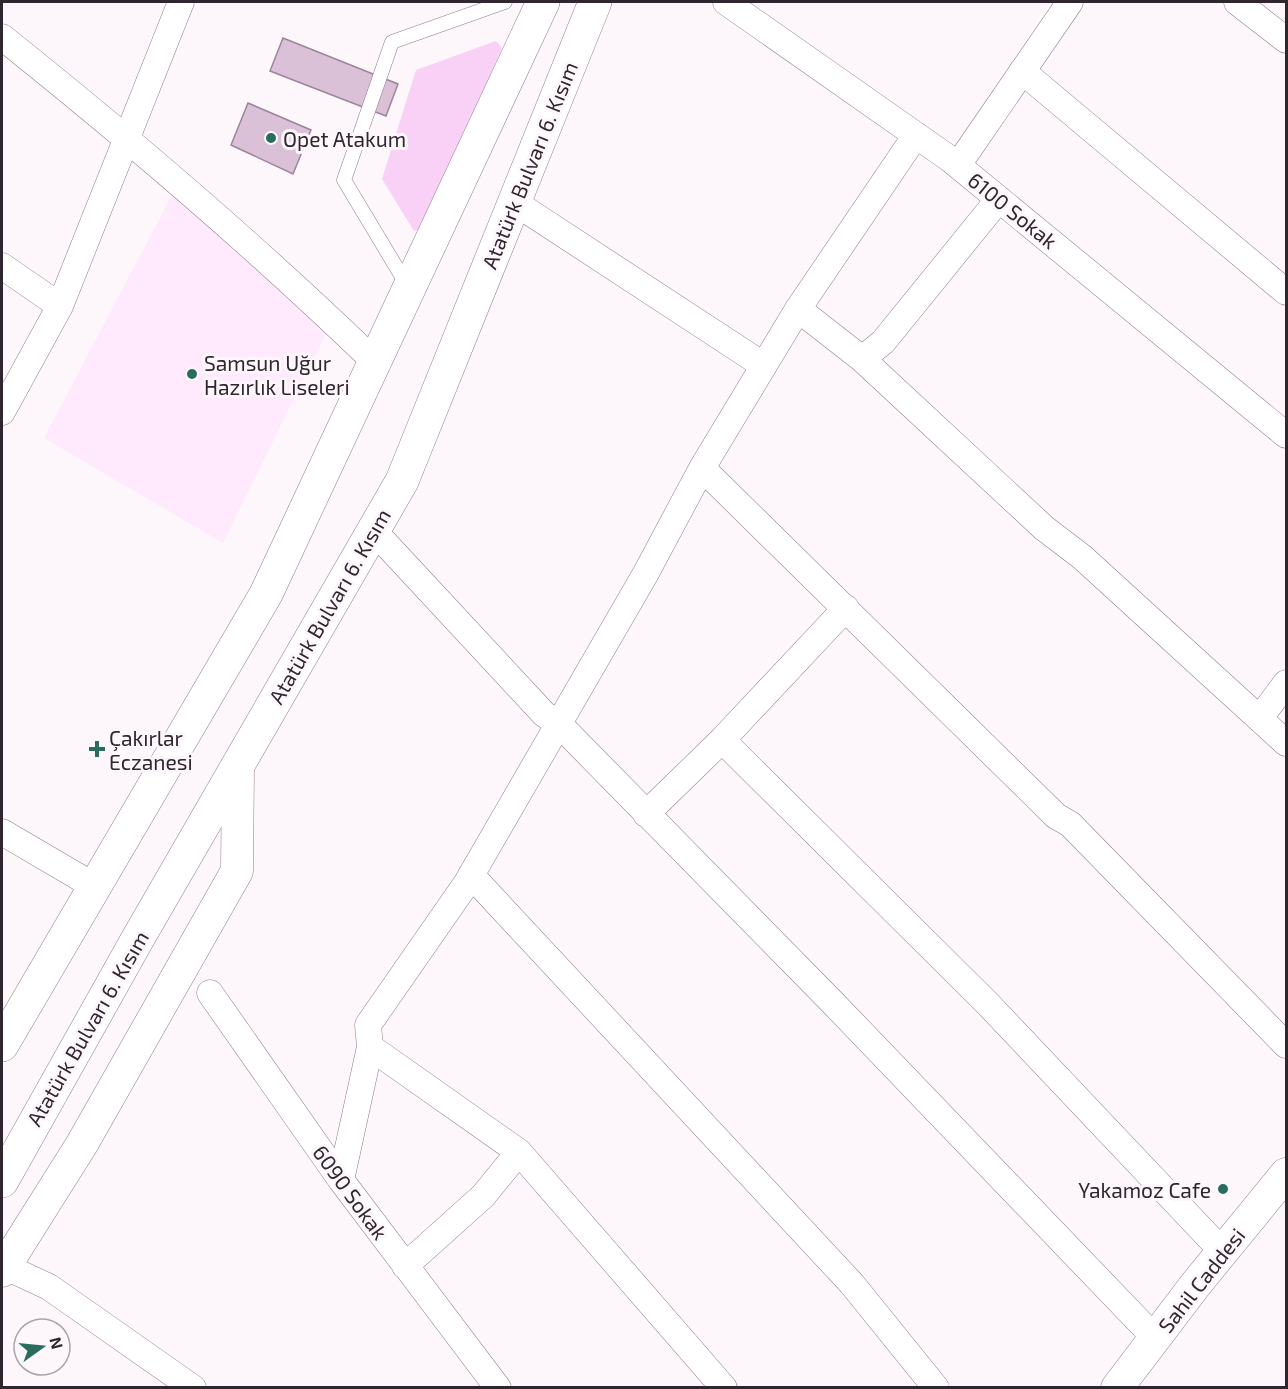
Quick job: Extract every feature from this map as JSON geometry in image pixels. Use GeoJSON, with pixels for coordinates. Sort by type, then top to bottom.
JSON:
{"type":"FeatureCollection","features":[{"type":"Feature","properties":{"kind":"highway"},"geometry":{"type":"LineString","coordinates":[[2,1045],[266,594],[543,2]]}},
{"type":"Feature","properties":{"kind":"highway","name":"Atatürk Bulvarı 6. Kısım"},"geometry":{"type":"LineString","coordinates":[[2,1182],[402,481],[595,2]]}},
{"type":"Feature","properties":{"kind":"street"},"geometry":{"type":"LineString","coordinates":[[2,412],[60,306],[181,2]]}},
{"type":"Feature","properties":{"kind":"street","name":"6100 Sokak"},"geometry":{"type":"LineString","coordinates":[[726,2],[958,165],[1287,435]]}},
{"type":"Feature","properties":{"kind":"street"},"geometry":{"type":"LineString","coordinates":[[958,165],[1070,2]]}},
{"type":"Feature","properties":{"kind":"street"},"geometry":{"type":"LineString","coordinates":[[1237,2],[1287,40]]}},
{"type":"Feature","properties":{"kind":"street"},"geometry":{"type":"LineString","coordinates":[[2,37],[127,137],[294,284],[375,362]]}},
{"type":"Feature","properties":{"kind":"street"},"geometry":{"type":"LineString","coordinates":[[1022,71],[1287,292]]}},
{"type":"Feature","properties":{"kind":"street"},"geometry":{"type":"LineString","coordinates":[[340,1180],[370,1047],[368,1025],[471,875],[646,573],[702,468],[763,365],[798,309],[916,135]]}},
{"type":"Feature","properties":{"kind":"street"},"geometry":{"type":"LineString","coordinates":[[862,359],[883,342],[999,199]]}},
{"type":"Feature","properties":{"kind":"street"},"geometry":{"type":"LineString","coordinates":[[514,202],[763,365]]}},
{"type":"Feature","properties":{"kind":"street"},"geometry":{"type":"LineString","coordinates":[[2,266],[60,306]]}},
{"type":"Feature","properties":{"kind":"street"},"geometry":{"type":"LineString","coordinates":[[798,309],[862,359],[1044,528],[1082,557],[1287,743]]}},
{"type":"Feature","properties":{"kind":"street"},"geometry":{"type":"LineString","coordinates":[[702,468],[1056,816],[1070,824],[1287,1045]]}},
{"type":"Feature","properties":{"kind":"street"},"geometry":{"type":"LineString","coordinates":[[373,530],[544,714],[558,724],[835,1005],[1155,1338]]}},
{"type":"Feature","properties":{"kind":"street"},"geometry":{"type":"LineString","coordinates":[[646,814],[722,740],[846,608]]}},
{"type":"Feature","properties":{"kind":"street"},"geometry":{"type":"LineString","coordinates":[[1260,717],[1287,683]]}},
{"type":"Feature","properties":{"kind":"street"},"geometry":{"type":"LineString","coordinates":[[722,740],[987,1003],[1222,1251]]}},
{"type":"Feature","properties":{"kind":"street"},"geometry":{"type":"LineString","coordinates":[[192,1388],[49,1287],[2,1267],[82,1144],[237,871],[238,765]]}},
{"type":"Feature","properties":{"kind":"street"},"geometry":{"type":"LineString","coordinates":[[2,832],[94,886]]}},
{"type":"Feature","properties":{"kind":"street"},"geometry":{"type":"LineString","coordinates":[[471,875],[852,1284],[936,1388]]}},
{"type":"Feature","properties":{"kind":"street","name":"6090 Sokak"},"geometry":{"type":"LineString","coordinates":[[210,993],[340,1180],[498,1388]]}},
{"type":"Feature","properties":{"kind":"street"},"geometry":{"type":"LineString","coordinates":[[370,1047],[519,1152],[724,1388]]}},
{"type":"Feature","properties":{"kind":"street"},"geometry":{"type":"LineString","coordinates":[[405,1266],[483,1196],[519,1152]]}},
{"type":"Feature","properties":{"kind":"street","name":"Sahil Caddesi"},"geometry":{"type":"LineString","coordinates":[[1117,1388],[1222,1251],[1287,1174]]}},
{"type":"Feature","properties":{"kind":"lane"},"geometry":{"type":"LineString","coordinates":[[409,289],[344,180],[392,42],[505,2]]}},
{"type":"Feature","properties":{"kind":"shaded area"},"geometry":{"type":"Polygon","coordinates":[[[496,41],[502,48],[425,228],[414,231],[382,179],[416,70],[496,41]]]}},
{"type":"Feature","properties":{"kind":"shaded area","name":"Samsun Uğur Hazırlık Liseleri"},"geometry":{"type":"Polygon","coordinates":[[[183,174],[337,311],[223,543],[44,438],[183,174]]]}},
{"type":"Feature","properties":{"kind":"building"},"geometry":{"type":"Polygon","coordinates":[[[283,38],[398,84],[386,116],[270,71],[283,38]]]}},
{"type":"Feature","properties":{"kind":"building","name":"Opet Atakum"},"geometry":{"type":"Polygon","coordinates":[[[248,103],[311,130],[293,174],[231,145],[248,103]]]}},
{"type":"Feature","properties":{"kind":"place","name":"Opet Atakum"},"geometry":{"type":"Point","coordinates":[271,138]}},
{"type":"Feature","properties":{"kind":"place","name":"Samsun Uğur Hazırlık Liseleri"},"geometry":{"type":"Point","coordinates":[192,374]}},
{"type":"Feature","properties":{"kind":"place","name":"Çakırlar Eczanesi"},"geometry":{"type":"Point","coordinates":[97,749]}},
{"type":"Feature","properties":{"kind":"place","name":"Yakamoz Cafe"},"geometry":{"type":"Point","coordinates":[1223,1189]}}]}
